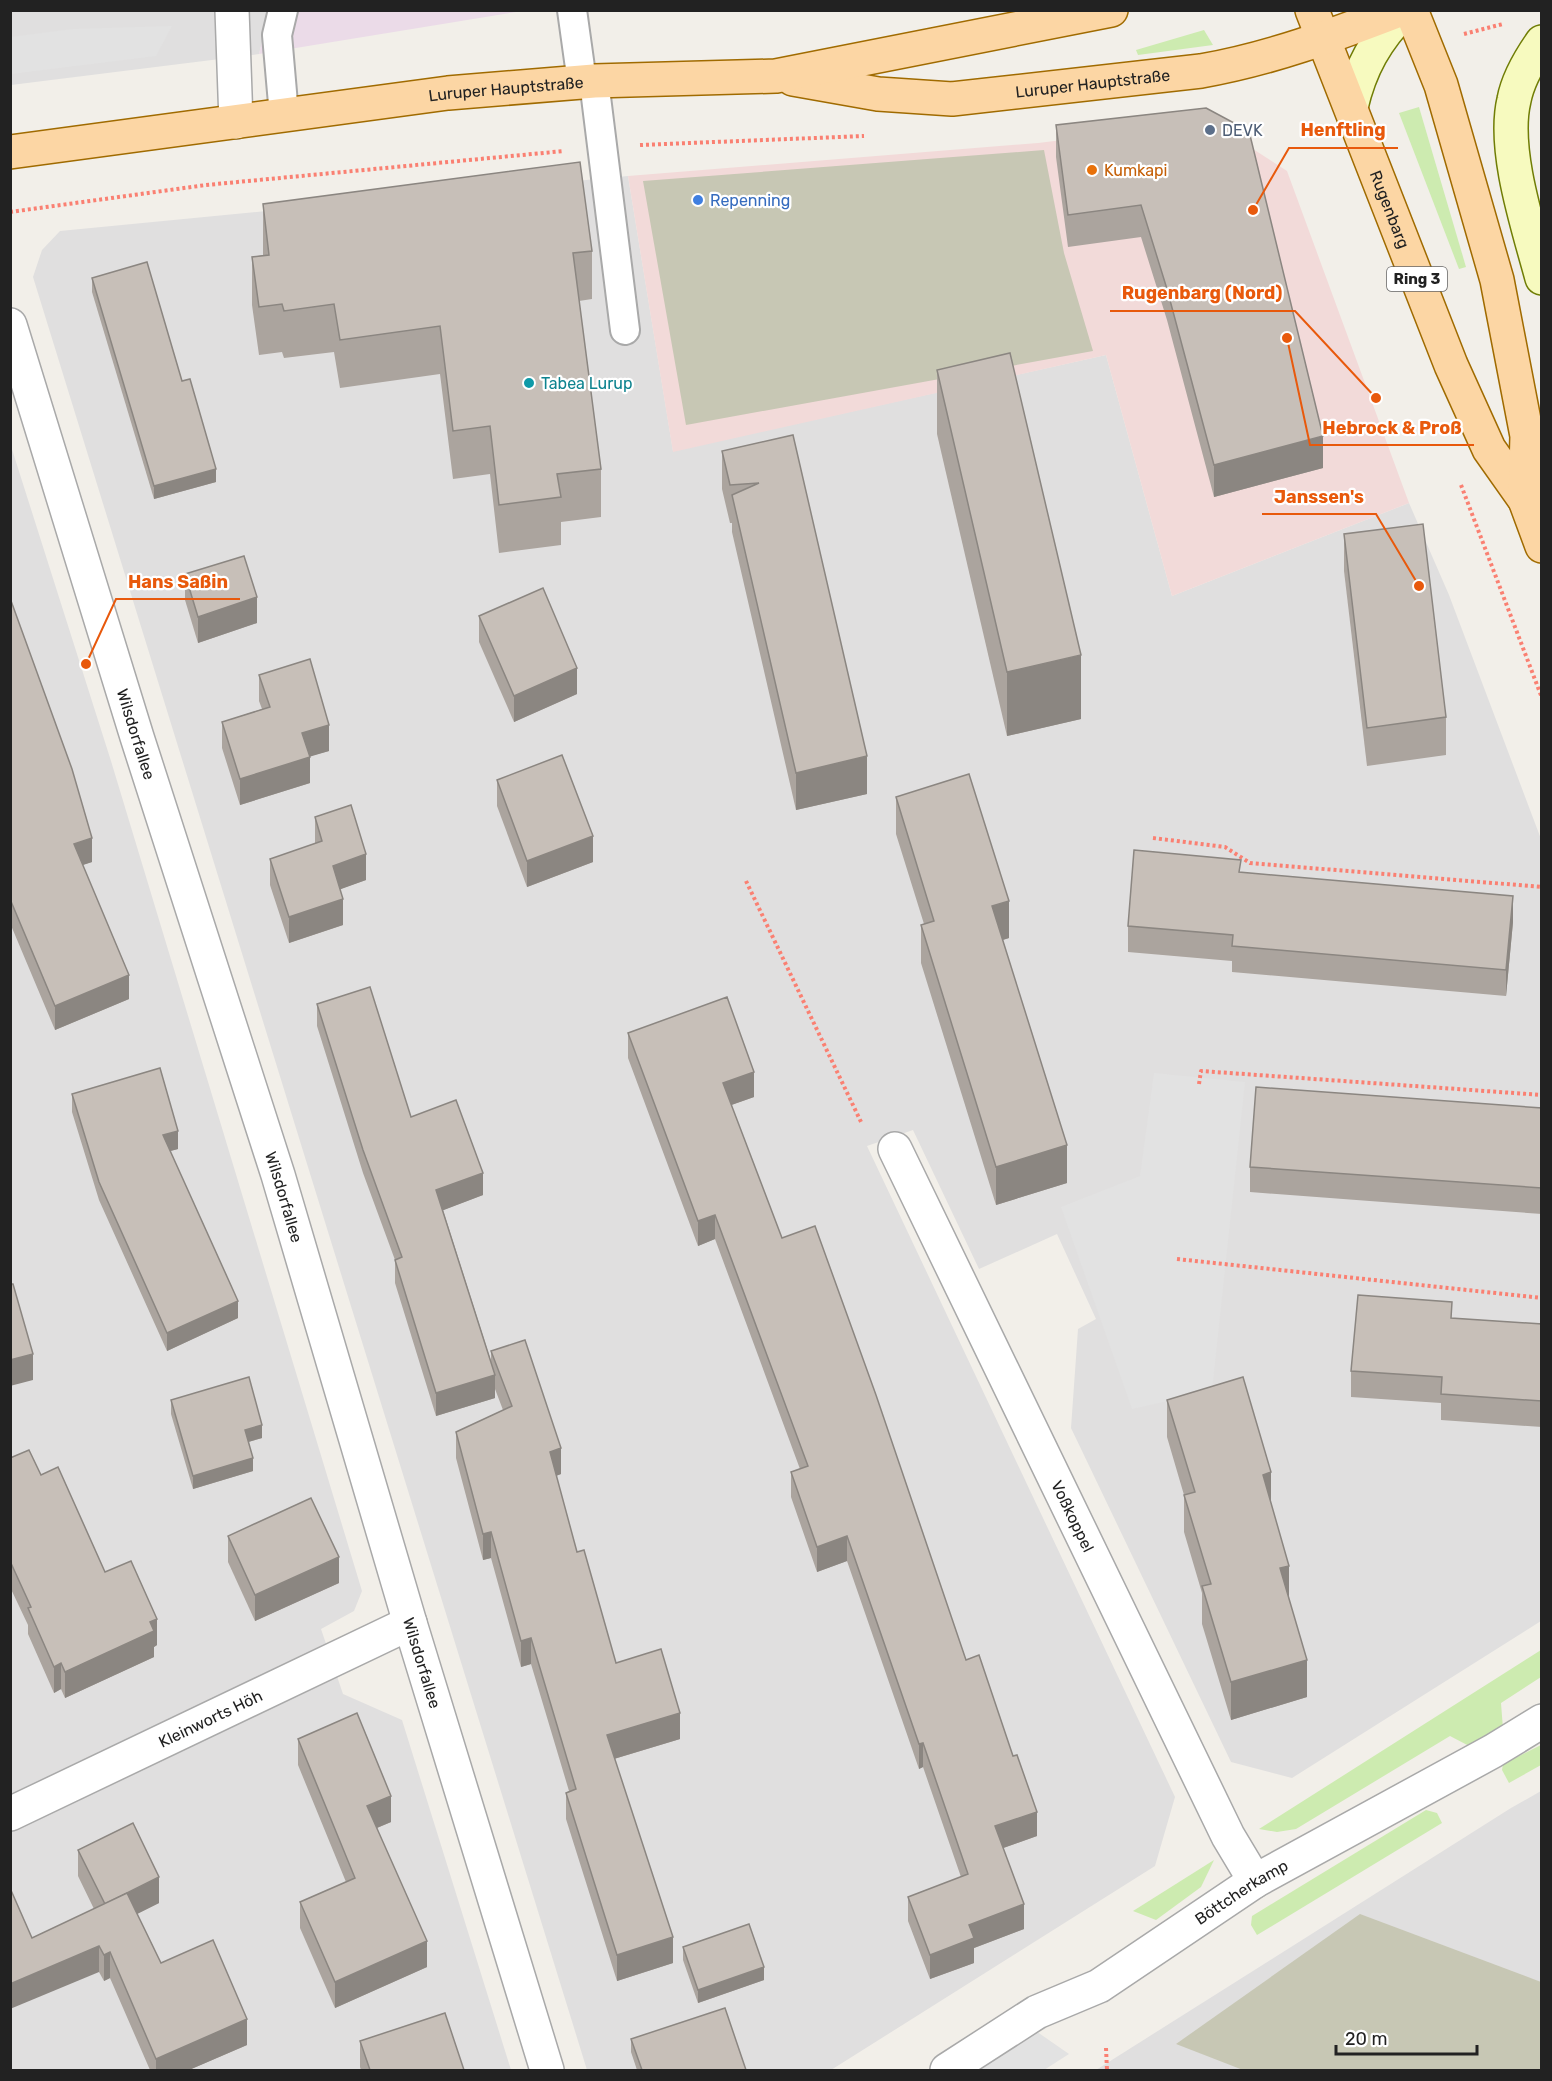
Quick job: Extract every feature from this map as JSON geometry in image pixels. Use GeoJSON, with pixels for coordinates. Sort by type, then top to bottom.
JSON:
{"type":"FeatureCollection","features":[{"type":"Feature","properties":{"kind":"main road","name":"Luruper Hauptstraße"},"geometry":{"type":"LineString","coordinates":[[10,152],[448,93],[588,81],[776,76],[1111,10]]}},
{"type":"Feature","properties":{"kind":"main road","name":"Luruper Hauptstraße"},"geometry":{"type":"LineString","coordinates":[[776,76],[878,94],[952,99],[1201,71],[1240,64],[1318,25],[1399,10]]}},
{"type":"Feature","properties":{"kind":"main road"},"geometry":{"type":"LineString","coordinates":[[1351,107],[1358,78],[1370,51],[1388,27],[1405,10]]}},
{"type":"Feature","properties":{"kind":"main road","name":"Rugenbarg"},"geometry":{"type":"LineString","coordinates":[[1411,10],[1441,84],[1497,280],[1527,436],[1525,500]]}},
{"type":"Feature","properties":{"kind":"main road","name":"Rugenbarg"},"geometry":{"type":"LineString","coordinates":[[1318,25],[1451,365],[1489,449],[1525,500],[1542,546]]}},
{"type":"Feature","properties":{"kind":"main road"},"geometry":{"type":"LineString","coordinates":[[1542,42],[1531,56],[1513,101],[1512,139],[1516,176],[1542,278]]}},
{"type":"Feature","properties":{"kind":"street"},"geometry":{"type":"LineString","coordinates":[[232,10],[236,122]]}},
{"type":"Feature","properties":{"kind":"street","name":"Wilsdorfallee"},"geometry":{"type":"LineString","coordinates":[[10,325],[137,737],[278,1175],[410,1623],[547,2070]]}},
{"type":"Feature","properties":{"kind":"street","name":"Voßkoppel"},"geometry":{"type":"LineString","coordinates":[[895,1149],[1228,1836],[1256,1881]]}},
{"type":"Feature","properties":{"kind":"street","name":"Kleinworts Höh"},"geometry":{"type":"LineString","coordinates":[[10,1814],[410,1623]]}},
{"type":"Feature","properties":{"kind":"street","name":"Böttcherkamp"},"geometry":{"type":"LineString","coordinates":[[947,2070],[1037,2012],[1099,1986],[1256,1881],[1493,1751],[1542,1721]]}},
{"type":"Feature","properties":{"kind":"lane"},"geometry":{"type":"LineString","coordinates":[[283,10],[277,35],[284,115]]}},
{"type":"Feature","properties":{"kind":"lane"},"geometry":{"type":"LineString","coordinates":[[572,10],[588,81],[626,330]]}},
{"type":"Feature","properties":{"kind":"path"},"geometry":{"type":"LineString","coordinates":[[10,212],[46,206]]}},
{"type":"Feature","properties":{"kind":"path"},"geometry":{"type":"LineString","coordinates":[[1153,838],[1226,847],[1250,863],[1542,887]]}},
{"type":"Feature","properties":{"kind":"path"},"geometry":{"type":"LineString","coordinates":[[746,881],[870,1140],[895,1149]]}},
{"type":"Feature","properties":{"kind":"path"},"geometry":{"type":"LineString","coordinates":[[1199,1084],[1201,1071],[1542,1095]]}},
{"type":"Feature","properties":{"kind":"path"},"geometry":{"type":"LineString","coordinates":[[1177,1259],[1542,1298]]}},
{"type":"Feature","properties":{"kind":"path"},"geometry":{"type":"LineString","coordinates":[[1106,2048],[1107,2070]]}},
{"type":"Feature","properties":{"kind":"shaded area"},"geometry":{"type":"Polygon","coordinates":[[[10,11],[270,11],[259,54],[11,85],[10,11]]]}},
{"type":"Feature","properties":{"kind":"shaded area"},"geometry":{"type":"Polygon","coordinates":[[[270,11],[522,11],[259,54],[270,11]]]}},
{"type":"Feature","properties":{"kind":"shaded area"},"geometry":{"type":"Polygon","coordinates":[[[172,26],[156,56],[11,74],[11,37],[73,29],[172,26]]]}},
{"type":"Feature","properties":{"kind":"shaded area"},"geometry":{"type":"Polygon","coordinates":[[[1211,122],[1287,171],[1409,503],[1172,596],[1106,355],[673,452],[628,176],[1038,143],[1211,122]]]}},
{"type":"Feature","properties":{"kind":"shaded area"},"geometry":{"type":"Polygon","coordinates":[[[1044,150],[1064,253],[1093,351],[686,425],[643,181],[1044,150]]]}},
{"type":"Feature","properties":{"kind":"shaded area"},"geometry":{"type":"Polygon","coordinates":[[[628,176],[673,451],[1106,355],[1172,596],[1409,503],[1449,595],[1541,839],[1541,1621],[1292,1778],[1231,1762],[1071,1428],[1078,1329],[1096,1319],[1057,1234],[979,1269],[913,1130],[867,1146],[1175,1797],[1155,1866],[831,2070],[587,2070],[33,277],[42,250],[60,231],[628,176]]]}},
{"type":"Feature","properties":{"kind":"shaded area"},"geometry":{"type":"Polygon","coordinates":[[[10,443],[111,761],[362,1591],[354,1611],[321,1629],[343,1694],[402,1720],[511,2070],[11,2070],[10,443]]]}},
{"type":"Feature","properties":{"kind":"shaded area"},"geometry":{"type":"Polygon","coordinates":[[[1154,1073],[1245,1082],[1212,1391],[1132,1409],[1061,1207],[1140,1176],[1154,1073]]]}},
{"type":"Feature","properties":{"kind":"shaded area"},"geometry":{"type":"Polygon","coordinates":[[[1541,1791],[1541,2070],[1096,2070],[1511,1808],[1541,1791]]]}},
{"type":"Feature","properties":{"kind":"shaded area"},"geometry":{"type":"Polygon","coordinates":[[[1360,1914],[1541,1982],[1541,2070],[1243,2070],[1176,2044],[1360,1914]]]}},
{"type":"Feature","properties":{"kind":"shaded area"},"geometry":{"type":"Polygon","coordinates":[[[1033,2029],[1069,2054],[1044,2070],[972,2070],[1033,2029]]]}},
{"type":"Feature","properties":{"kind":"green space"},"geometry":{"type":"Polygon","coordinates":[[[1204,30],[1213,45],[1138,55],[1136,50],[1204,30]]]}},
{"type":"Feature","properties":{"kind":"green space"},"geometry":{"type":"Polygon","coordinates":[[[1419,107],[1466,267],[1459,269],[1399,113],[1419,107]]]}},
{"type":"Feature","properties":{"kind":"green space"},"geometry":{"type":"Polygon","coordinates":[[[1541,1650],[1541,1677],[1501,1703],[1503,1729],[1473,1748],[1450,1736],[1296,1829],[1277,1832],[1259,1829],[1541,1650]]]}},
{"type":"Feature","properties":{"kind":"green space"},"geometry":{"type":"Polygon","coordinates":[[[1541,1745],[1541,1765],[1509,1783],[1502,1770],[1503,1764],[1541,1745]]]}},
{"type":"Feature","properties":{"kind":"green space"},"geometry":{"type":"Polygon","coordinates":[[[1426,1810],[1437,1813],[1442,1823],[1257,1935],[1251,1925],[1252,1916],[1426,1810]]]}},
{"type":"Feature","properties":{"kind":"green space"},"geometry":{"type":"Polygon","coordinates":[[[1214,1860],[1201,1887],[1156,1920],[1133,1911],[1214,1860]]]}},
{"type":"Feature","properties":{"kind":"building"},"geometry":{"type":"Polygon","coordinates":[[[1206,108],[1249,131],[1323,436],[1214,465],[1167,289],[1141,205],[1068,215],[1056,125],[1206,108]]]}},
{"type":"Feature","properties":{"kind":"building","name":"Tabea Lurup"},"geometry":{"type":"Polygon","coordinates":[[[580,162],[592,251],[573,253],[601,469],[557,474],[561,497],[499,505],[490,426],[453,431],[440,326],[340,340],[334,304],[284,311],[282,304],[259,307],[252,257],[269,255],[263,204],[580,162]]]}},
{"type":"Feature","properties":{"kind":"building"},"geometry":{"type":"Polygon","coordinates":[[[147,262],[182,381],[190,379],[216,469],[154,486],[92,278],[147,262]]]}},
{"type":"Feature","properties":{"kind":"building"},"geometry":{"type":"Polygon","coordinates":[[[1010,353],[1081,655],[1007,672],[937,370],[1010,353]]]}},
{"type":"Feature","properties":{"kind":"building"},"geometry":{"type":"Polygon","coordinates":[[[793,435],[867,756],[796,773],[732,495],[759,483],[730,485],[722,451],[793,435]]]}},
{"type":"Feature","properties":{"kind":"building"},"geometry":{"type":"Polygon","coordinates":[[[1423,524],[1446,717],[1367,728],[1344,534],[1423,524]]]}},
{"type":"Feature","properties":{"kind":"building"},"geometry":{"type":"Polygon","coordinates":[[[244,556],[257,597],[198,617],[185,574],[244,556]]]}},
{"type":"Feature","properties":{"kind":"building"},"geometry":{"type":"Polygon","coordinates":[[[543,588],[577,668],[514,696],[479,616],[543,588]]]}},
{"type":"Feature","properties":{"kind":"building"},"geometry":{"type":"Polygon","coordinates":[[[10,598],[72,769],[92,838],[74,844],[129,975],[55,1006],[10,899],[10,598]]]}},
{"type":"Feature","properties":{"kind":"building"},"geometry":{"type":"Polygon","coordinates":[[[310,659],[329,725],[302,733],[310,757],[240,779],[222,722],[270,707],[259,675],[310,659]]]}},
{"type":"Feature","properties":{"kind":"building"},"geometry":{"type":"Polygon","coordinates":[[[562,755],[593,836],[527,861],[497,780],[562,755]]]}},
{"type":"Feature","properties":{"kind":"building"},"geometry":{"type":"Polygon","coordinates":[[[969,774],[1009,901],[992,906],[1067,1145],[996,1167],[921,925],[934,921],[896,797],[969,774]]]}},
{"type":"Feature","properties":{"kind":"building"},"geometry":{"type":"Polygon","coordinates":[[[351,805],[366,854],[333,866],[343,899],[289,917],[270,859],[322,841],[315,817],[351,805]]]}},
{"type":"Feature","properties":{"kind":"building"},"geometry":{"type":"Polygon","coordinates":[[[1134,850],[1241,860],[1239,872],[1513,896],[1506,970],[1232,946],[1233,935],[1128,926],[1134,850]]]}},
{"type":"Feature","properties":{"kind":"building"},"geometry":{"type":"Polygon","coordinates":[[[370,987],[411,1117],[456,1100],[483,1173],[436,1190],[495,1375],[436,1393],[395,1260],[402,1257],[363,1150],[317,1004],[370,987]]]}},
{"type":"Feature","properties":{"kind":"building"},"geometry":{"type":"Polygon","coordinates":[[[727,997],[754,1072],[723,1083],[782,1238],[815,1226],[876,1395],[966,1660],[979,1655],[1013,1756],[1017,1755],[1037,1812],[995,1826],[1024,1904],[969,1925],[974,1938],[930,1955],[908,1897],[968,1874],[923,1743],[919,1744],[847,1536],[817,1547],[791,1472],[808,1466],[715,1215],[698,1221],[628,1033],[727,997]]]}},
{"type":"Feature","properties":{"kind":"building"},"geometry":{"type":"Polygon","coordinates":[[[160,1068],[178,1131],[163,1135],[238,1301],[167,1333],[99,1182],[72,1094],[160,1068]]]}},
{"type":"Feature","properties":{"kind":"building"},"geometry":{"type":"Polygon","coordinates":[[[1256,1087],[1542,1108],[1542,1188],[1250,1167],[1256,1087]]]}},
{"type":"Feature","properties":{"kind":"building"},"geometry":{"type":"Polygon","coordinates":[[[10,1284],[13,1284],[33,1354],[10,1360],[10,1284]]]}},
{"type":"Feature","properties":{"kind":"building"},"geometry":{"type":"Polygon","coordinates":[[[1358,1295],[1452,1302],[1451,1318],[1542,1324],[1542,1401],[1441,1394],[1442,1377],[1351,1371],[1358,1295]]]}},
{"type":"Feature","properties":{"kind":"building"},"geometry":{"type":"Polygon","coordinates":[[[525,1340],[561,1448],[550,1452],[577,1552],[584,1550],[616,1663],[661,1649],[680,1713],[607,1735],[673,1937],[617,1955],[566,1793],[576,1789],[531,1638],[521,1641],[491,1532],[483,1534],[456,1432],[512,1406],[491,1351],[525,1340]]]}},
{"type":"Feature","properties":{"kind":"building"},"geometry":{"type":"Polygon","coordinates":[[[249,1377],[262,1425],[245,1430],[253,1458],[193,1476],[171,1400],[249,1377]]]}},
{"type":"Feature","properties":{"kind":"building"},"geometry":{"type":"Polygon","coordinates":[[[1243,1377],[1271,1472],[1263,1475],[1289,1566],[1280,1568],[1307,1660],[1231,1682],[1202,1586],[1211,1584],[1184,1495],[1195,1492],[1167,1400],[1243,1377]]]}},
{"type":"Feature","properties":{"kind":"building"},"geometry":{"type":"Polygon","coordinates":[[[29,1450],[41,1475],[58,1467],[105,1572],[131,1561],[157,1619],[150,1622],[154,1631],[65,1672],[61,1663],[54,1667],[10,1561],[10,1458],[29,1450]]]}},
{"type":"Feature","properties":{"kind":"building"},"geometry":{"type":"Polygon","coordinates":[[[311,1498],[339,1557],[255,1595],[228,1536],[311,1498]]]}},
{"type":"Feature","properties":{"kind":"building"},"geometry":{"type":"Polygon","coordinates":[[[357,1713],[391,1796],[367,1806],[427,1941],[335,1982],[300,1902],[355,1878],[298,1739],[357,1713]]]}},
{"type":"Feature","properties":{"kind":"building"},"geometry":{"type":"Polygon","coordinates":[[[133,1823],[159,1877],[105,1904],[78,1850],[133,1823]]]}},
{"type":"Feature","properties":{"kind":"building"},"geometry":{"type":"Polygon","coordinates":[[[10,1888],[32,1938],[127,1893],[161,1963],[213,1940],[247,2019],[156,2059],[110,1952],[104,1955],[99,1946],[10,1984],[10,1888]]]}},
{"type":"Feature","properties":{"kind":"building"},"geometry":{"type":"Polygon","coordinates":[[[749,1924],[764,1967],[698,1990],[683,1947],[749,1924]]]}},
{"type":"Feature","properties":{"kind":"building"},"geometry":{"type":"Polygon","coordinates":[[[725,2008],[746,2070],[642,2070],[631,2039],[725,2008]]]}},
{"type":"Feature","properties":{"kind":"building"},"geometry":{"type":"Polygon","coordinates":[[[445,2013],[464,2070],[370,2070],[360,2041],[445,2013]]]}},
{"type":"Feature","properties":{"kind":"place","name":"DEVK"},"geometry":{"type":"Point","coordinates":[1210,130]}},
{"type":"Feature","properties":{"kind":"place","name":"Kumkapi"},"geometry":{"type":"Point","coordinates":[1092,170]}},
{"type":"Feature","properties":{"kind":"place","name":"Repenning"},"geometry":{"type":"Point","coordinates":[698,200]}},
{"type":"Feature","properties":{"kind":"place","name":"Henftling"},"geometry":{"type":"Point","coordinates":[1253,210]}},
{"type":"Feature","properties":{"kind":"place","name":"Hebrock & Proß"},"geometry":{"type":"Point","coordinates":[1287,338]}},
{"type":"Feature","properties":{"kind":"place","name":"Tabea Lurup"},"geometry":{"type":"Point","coordinates":[529,383]}},
{"type":"Feature","properties":{"kind":"place","name":"Rugenbarg (Nord)"},"geometry":{"type":"Point","coordinates":[1376,398]}},
{"type":"Feature","properties":{"kind":"place","name":"Janssen's"},"geometry":{"type":"Point","coordinates":[1419,586]}},
{"type":"Feature","properties":{"kind":"place","name":"Hans Saßin"},"geometry":{"type":"Point","coordinates":[86,664]}}]}
